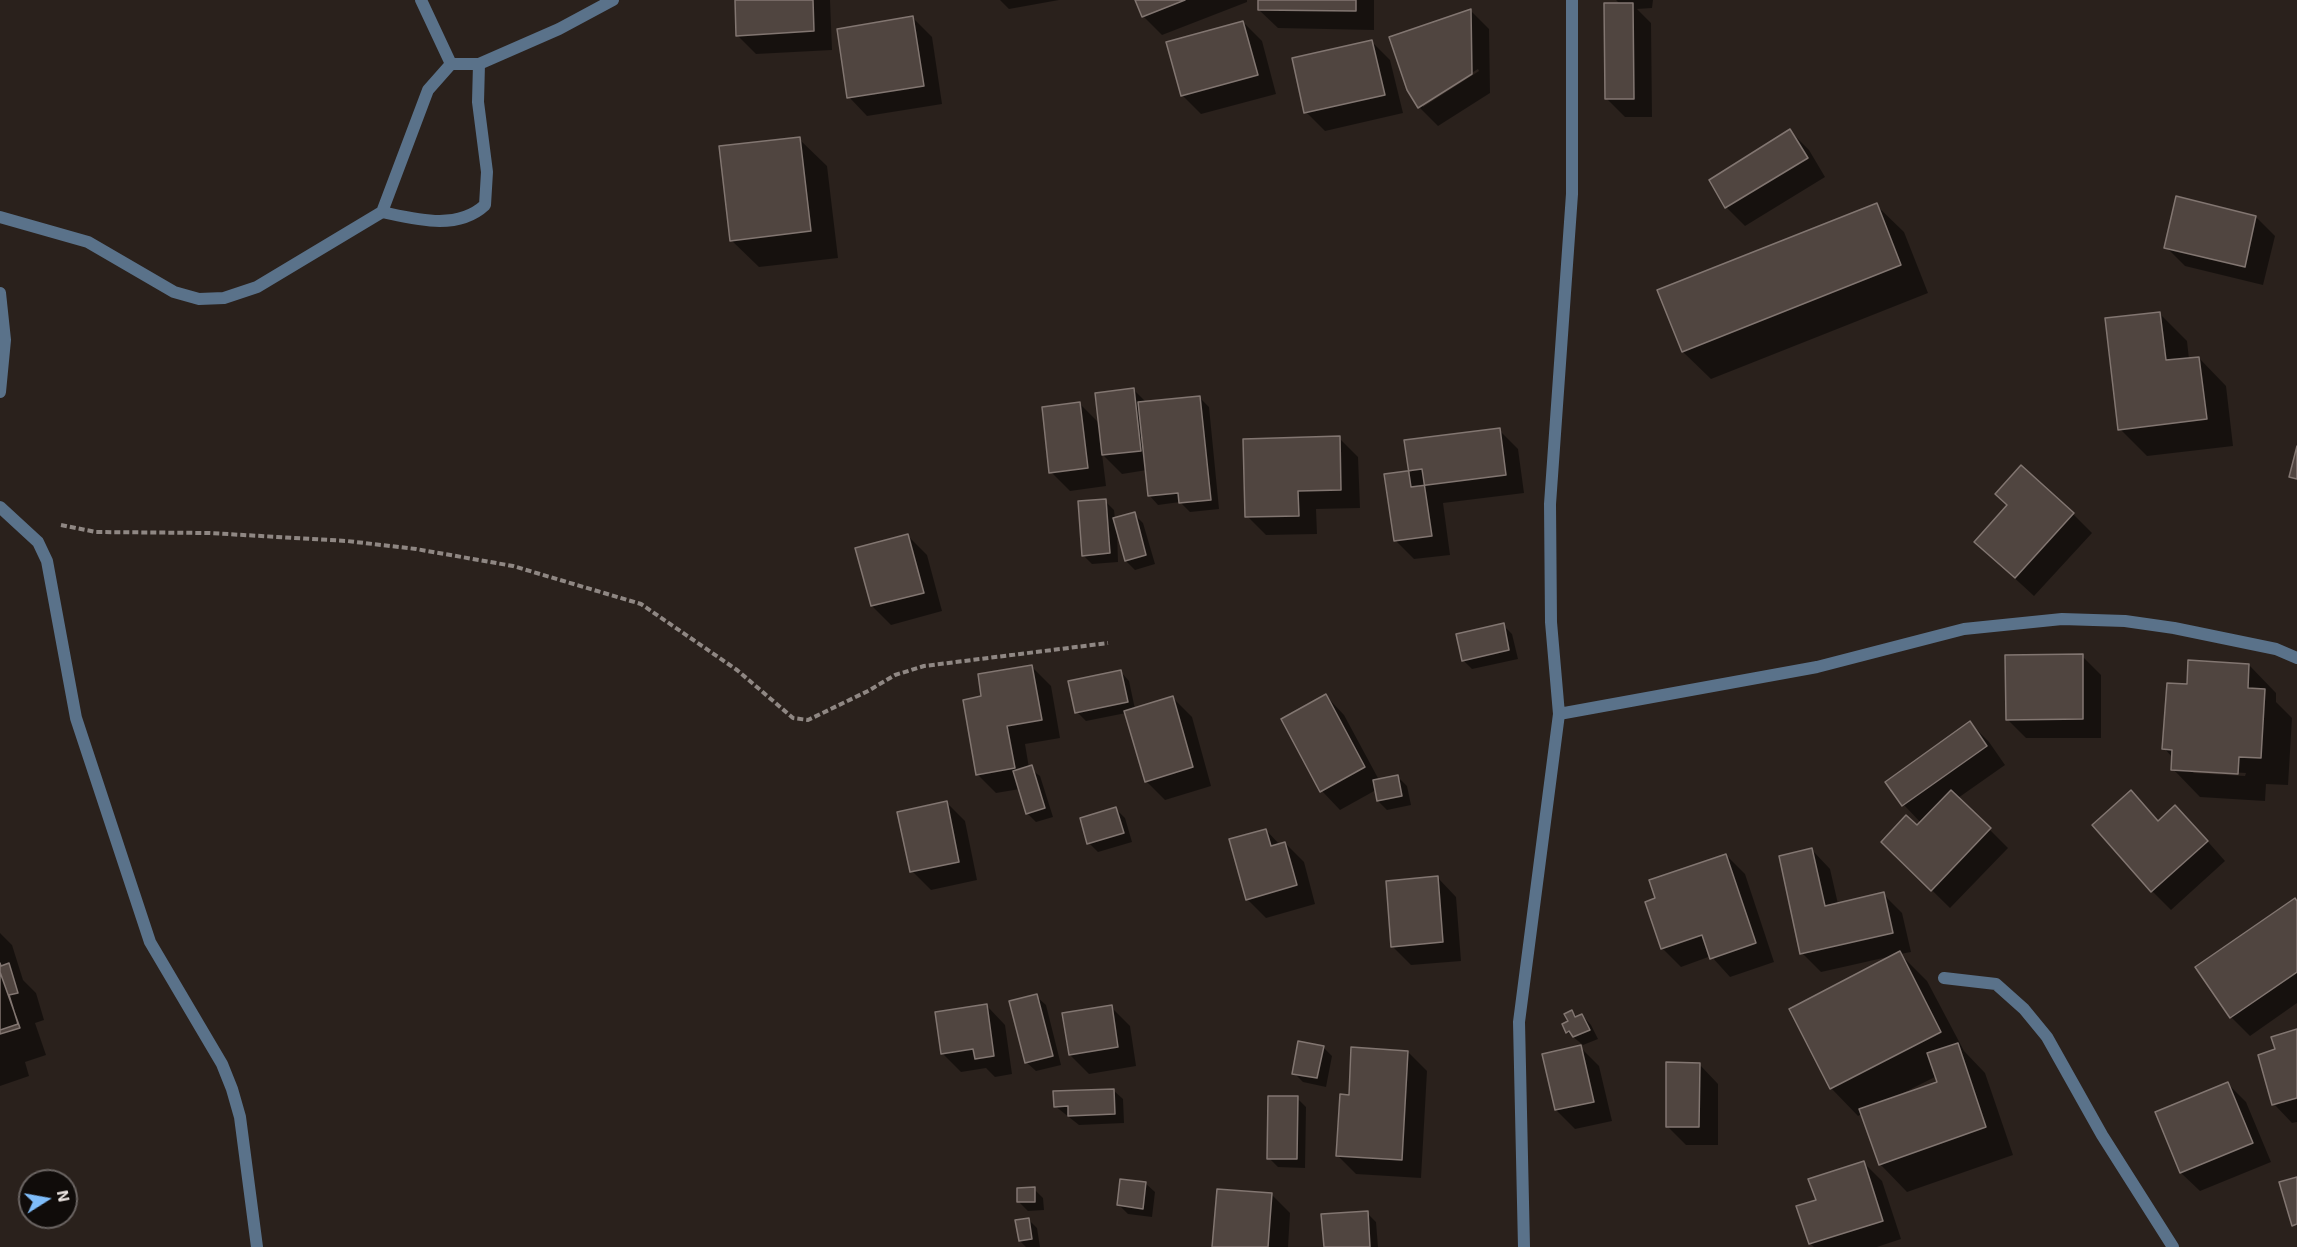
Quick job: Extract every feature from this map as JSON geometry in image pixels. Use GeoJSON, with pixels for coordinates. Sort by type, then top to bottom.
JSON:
{"type":"FeatureCollection","features":[{"type":"Feature","properties":{"kind":"street"},"geometry":{"type":"LineString","coordinates":[[421,0],[451,64]]}},
{"type":"Feature","properties":{"kind":"street"},"geometry":{"type":"LineString","coordinates":[[0,217],[88,242],[174,292],[199,299],[224,298],[257,287],[382,212],[428,90],[451,64],[479,64],[559,29],[613,0]]}},
{"type":"Feature","properties":{"kind":"street"},"geometry":{"type":"LineString","coordinates":[[1524,1247],[1519,1022],[1559,714],[1551,622],[1550,504],[1572,194],[1572,0]]}},
{"type":"Feature","properties":{"kind":"street"},"geometry":{"type":"LineString","coordinates":[[382,212],[412,219],[450,221],[473,216],[484,205],[487,172],[478,102],[479,64]]}},
{"type":"Feature","properties":{"kind":"street"},"geometry":{"type":"LineString","coordinates":[[0,293],[5,340],[0,392]]}},
{"type":"Feature","properties":{"kind":"street"},"geometry":{"type":"LineString","coordinates":[[0,507],[38,542],[47,561],[76,718],[150,942],[222,1064],[232,1089],[240,1118],[257,1247]]}},
{"type":"Feature","properties":{"kind":"street"},"geometry":{"type":"LineString","coordinates":[[1559,714],[1817,667],[1964,629],[2062,619],[2125,621],[2174,628],[2276,649],[2297,658]]}},
{"type":"Feature","properties":{"kind":"street"},"geometry":{"type":"LineString","coordinates":[[1944,978],[1996,984],[2024,1009],[2047,1037],[2102,1136],[2173,1247]]}},
{"type":"Feature","properties":{"kind":"path"},"geometry":{"type":"LineString","coordinates":[[10,515],[96,531],[209,533],[347,541],[416,549],[513,566],[641,604],[737,670],[793,718],[808,720],[868,692],[895,675],[924,666],[1108,643]]}},
{"type":"Feature","properties":{"kind":"building"},"geometry":{"type":"Polygon","coordinates":[[[735,0],[813,0],[814,31],[736,36],[735,0]]]}},
{"type":"Feature","properties":{"kind":"building"},"geometry":{"type":"Polygon","coordinates":[[[1135,0],[1185,0],[1142,17],[1135,0]]]}},
{"type":"Feature","properties":{"kind":"building"},"geometry":{"type":"Polygon","coordinates":[[[1258,0],[1356,0],[1356,11],[1258,10],[1258,0]]]}},
{"type":"Feature","properties":{"kind":"building"},"geometry":{"type":"Polygon","coordinates":[[[1604,3],[1633,3],[1634,99],[1605,99],[1604,3]]]}},
{"type":"Feature","properties":{"kind":"building"},"geometry":{"type":"Polygon","coordinates":[[[1471,9],[1472,74],[1418,108],[1407,90],[1389,37],[1471,9]]]}},
{"type":"Feature","properties":{"kind":"building"},"geometry":{"type":"Polygon","coordinates":[[[913,16],[924,86],[847,98],[837,29],[913,16]]]}},
{"type":"Feature","properties":{"kind":"building"},"geometry":{"type":"Polygon","coordinates":[[[1243,21],[1258,75],[1181,96],[1166,42],[1243,21]]]}},
{"type":"Feature","properties":{"kind":"building"},"geometry":{"type":"Polygon","coordinates":[[[1372,40],[1385,95],[1304,113],[1292,58],[1372,40]]]}},
{"type":"Feature","properties":{"kind":"building"},"geometry":{"type":"Polygon","coordinates":[[[1790,129],[1808,158],[1725,208],[1709,180],[1790,129]]]}},
{"type":"Feature","properties":{"kind":"building"},"geometry":{"type":"Polygon","coordinates":[[[800,137],[811,231],[730,241],[719,146],[800,137]]]}},
{"type":"Feature","properties":{"kind":"building"},"geometry":{"type":"Polygon","coordinates":[[[2176,196],[2256,216],[2245,267],[2164,248],[2176,196]]]}},
{"type":"Feature","properties":{"kind":"building"},"geometry":{"type":"Polygon","coordinates":[[[1877,203],[1901,265],[1682,352],[1657,290],[1877,203]]]}},
{"type":"Feature","properties":{"kind":"building"},"geometry":{"type":"Polygon","coordinates":[[[2160,312],[2166,360],[2199,357],[2207,419],[2118,430],[2105,318],[2160,312]]]}},
{"type":"Feature","properties":{"kind":"building"},"geometry":{"type":"Polygon","coordinates":[[[1134,388],[1141,451],[1102,455],[1095,393],[1134,388]]]}},
{"type":"Feature","properties":{"kind":"building"},"geometry":{"type":"Polygon","coordinates":[[[1200,396],[1211,500],[1179,503],[1178,493],[1148,496],[1138,402],[1200,396]]]}},
{"type":"Feature","properties":{"kind":"building"},"geometry":{"type":"Polygon","coordinates":[[[1080,402],[1088,468],[1049,473],[1042,407],[1080,402]]]}},
{"type":"Feature","properties":{"kind":"building"},"geometry":{"type":"Polygon","coordinates":[[[1500,428],[1506,475],[1411,487],[1404,440],[1500,428]]]}},
{"type":"Feature","properties":{"kind":"building"},"geometry":{"type":"Polygon","coordinates":[[[1340,436],[1341,490],[1298,491],[1299,516],[1245,517],[1243,439],[1340,436]]]}},
{"type":"Feature","properties":{"kind":"building"},"geometry":{"type":"Polygon","coordinates":[[[2297,446],[2297,479],[2289,477],[2297,446]]]}},
{"type":"Feature","properties":{"kind":"building"},"geometry":{"type":"Polygon","coordinates":[[[2021,465],[2074,513],[2015,578],[1974,542],[2007,505],[1995,494],[2021,465]]]}},
{"type":"Feature","properties":{"kind":"building"},"geometry":{"type":"Polygon","coordinates":[[[1422,469],[1432,536],[1394,541],[1384,474],[1422,469]]]}},
{"type":"Feature","properties":{"kind":"building"},"geometry":{"type":"Polygon","coordinates":[[[1106,499],[1110,553],[1082,556],[1078,501],[1106,499]]]}},
{"type":"Feature","properties":{"kind":"building"},"geometry":{"type":"Polygon","coordinates":[[[1135,512],[1146,555],[1125,561],[1113,518],[1135,512]]]}},
{"type":"Feature","properties":{"kind":"building"},"geometry":{"type":"Polygon","coordinates":[[[908,534],[924,593],[871,606],[855,548],[908,534]]]}},
{"type":"Feature","properties":{"kind":"building"},"geometry":{"type":"Polygon","coordinates":[[[1504,623],[1509,650],[1462,661],[1456,634],[1504,623]]]}},
{"type":"Feature","properties":{"kind":"building"},"geometry":{"type":"Polygon","coordinates":[[[2083,654],[2083,719],[2006,720],[2005,655],[2083,654]]]}},
{"type":"Feature","properties":{"kind":"building"},"geometry":{"type":"Polygon","coordinates":[[[2188,660],[2249,664],[2248,688],[2265,689],[2261,758],[2239,757],[2238,774],[2171,770],[2172,750],[2162,749],[2167,683],[2187,684],[2188,660]]]}},
{"type":"Feature","properties":{"kind":"building"},"geometry":{"type":"Polygon","coordinates":[[[1032,665],[1042,720],[1007,726],[1015,768],[976,775],[963,700],[981,696],[978,674],[1032,665]]]}},
{"type":"Feature","properties":{"kind":"building"},"geometry":{"type":"Polygon","coordinates":[[[1121,670],[1128,702],[1075,713],[1068,681],[1121,670]]]}},
{"type":"Feature","properties":{"kind":"building"},"geometry":{"type":"Polygon","coordinates":[[[1326,694],[1365,767],[1320,792],[1281,719],[1326,694]]]}},
{"type":"Feature","properties":{"kind":"building"},"geometry":{"type":"Polygon","coordinates":[[[1173,696],[1193,767],[1145,782],[1124,711],[1173,696]]]}},
{"type":"Feature","properties":{"kind":"building"},"geometry":{"type":"Polygon","coordinates":[[[1970,721],[1987,746],[1902,806],[1885,782],[1970,721]]]}},
{"type":"Feature","properties":{"kind":"building"},"geometry":{"type":"Polygon","coordinates":[[[1032,765],[1045,808],[1026,814],[1013,771],[1032,765]]]}},
{"type":"Feature","properties":{"kind":"building"},"geometry":{"type":"Polygon","coordinates":[[[1398,775],[1402,796],[1377,801],[1373,780],[1398,775]]]}},
{"type":"Feature","properties":{"kind":"building"},"geometry":{"type":"Polygon","coordinates":[[[1951,790],[1991,828],[1931,891],[1881,842],[1906,815],[1917,825],[1951,790]]]}},
{"type":"Feature","properties":{"kind":"building"},"geometry":{"type":"Polygon","coordinates":[[[2131,790],[2158,821],[2175,805],[2208,841],[2151,892],[2092,825],[2131,790]]]}},
{"type":"Feature","properties":{"kind":"building"},"geometry":{"type":"Polygon","coordinates":[[[947,801],[959,862],[910,872],[897,812],[947,801]]]}},
{"type":"Feature","properties":{"kind":"building"},"geometry":{"type":"Polygon","coordinates":[[[1116,807],[1124,833],[1087,844],[1080,818],[1116,807]]]}},
{"type":"Feature","properties":{"kind":"building"},"geometry":{"type":"Polygon","coordinates":[[[1266,829],[1271,846],[1285,842],[1297,885],[1246,900],[1229,839],[1266,829]]]}},
{"type":"Feature","properties":{"kind":"building"},"geometry":{"type":"Polygon","coordinates":[[[1812,848],[1825,906],[1884,892],[1893,933],[1800,954],[1779,856],[1812,848]]]}},
{"type":"Feature","properties":{"kind":"building"},"geometry":{"type":"Polygon","coordinates":[[[1726,854],[1756,943],[1710,959],[1702,935],[1661,949],[1645,902],[1655,898],[1649,880],[1726,854]]]}},
{"type":"Feature","properties":{"kind":"building"},"geometry":{"type":"Polygon","coordinates":[[[1438,876],[1443,942],[1391,947],[1386,881],[1438,876]]]}},
{"type":"Feature","properties":{"kind":"building"},"geometry":{"type":"Polygon","coordinates":[[[2295,898],[2297,901],[2297,972],[2230,1018],[2195,967],[2295,898]]]}},
{"type":"Feature","properties":{"kind":"building"},"geometry":{"type":"Polygon","coordinates":[[[1900,951],[1941,1032],[1830,1089],[1789,1009],[1900,951]]]}},
{"type":"Feature","properties":{"kind":"building"},"geometry":{"type":"Polygon","coordinates":[[[0,963],[1,966],[9,963],[18,993],[9,995],[18,1024],[0,1030],[0,963]]]}},
{"type":"Feature","properties":{"kind":"building"},"geometry":{"type":"Polygon","coordinates":[[[0,972],[20,1028],[0,1034],[0,972]]]}},
{"type":"Feature","properties":{"kind":"building"},"geometry":{"type":"Polygon","coordinates":[[[1037,994],[1053,1056],[1025,1063],[1009,1001],[1037,994]]]}},
{"type":"Feature","properties":{"kind":"building"},"geometry":{"type":"Polygon","coordinates":[[[987,1004],[994,1056],[975,1059],[973,1049],[941,1054],[935,1012],[987,1004]]]}},
{"type":"Feature","properties":{"kind":"building"},"geometry":{"type":"Polygon","coordinates":[[[1112,1005],[1118,1047],[1069,1055],[1062,1013],[1112,1005]]]}},
{"type":"Feature","properties":{"kind":"building"},"geometry":{"type":"Polygon","coordinates":[[[1572,1010],[1575,1017],[1582,1014],[1590,1030],[1573,1037],[1569,1031],[1566,1033],[1562,1024],[1568,1021],[1564,1014],[1572,1010]]]}},
{"type":"Feature","properties":{"kind":"building"},"geometry":{"type":"Polygon","coordinates":[[[2297,1029],[2297,1098],[2272,1105],[2258,1055],[2275,1049],[2271,1037],[2297,1029]]]}},
{"type":"Feature","properties":{"kind":"building"},"geometry":{"type":"Polygon","coordinates":[[[1298,1041],[1324,1046],[1317,1078],[1292,1074],[1298,1041]]]}},
{"type":"Feature","properties":{"kind":"building"},"geometry":{"type":"Polygon","coordinates":[[[1958,1043],[1986,1127],[1879,1165],[1859,1109],[1937,1082],[1927,1053],[1958,1043]]]}},
{"type":"Feature","properties":{"kind":"building"},"geometry":{"type":"Polygon","coordinates":[[[1581,1045],[1594,1102],[1555,1110],[1542,1054],[1581,1045]]]}},
{"type":"Feature","properties":{"kind":"building"},"geometry":{"type":"Polygon","coordinates":[[[1351,1047],[1408,1051],[1402,1160],[1336,1156],[1340,1094],[1349,1095],[1351,1047]]]}},
{"type":"Feature","properties":{"kind":"building"},"geometry":{"type":"Polygon","coordinates":[[[1666,1062],[1700,1063],[1699,1127],[1666,1127],[1666,1062]]]}},
{"type":"Feature","properties":{"kind":"building"},"geometry":{"type":"Polygon","coordinates":[[[2228,1082],[2253,1143],[2180,1173],[2155,1112],[2228,1082]]]}},
{"type":"Feature","properties":{"kind":"building"},"geometry":{"type":"Polygon","coordinates":[[[1114,1089],[1115,1114],[1068,1116],[1068,1106],[1054,1107],[1053,1091],[1114,1089]]]}},
{"type":"Feature","properties":{"kind":"building"},"geometry":{"type":"Polygon","coordinates":[[[1268,1096],[1298,1096],[1297,1159],[1267,1159],[1268,1096]]]}},
{"type":"Feature","properties":{"kind":"building"},"geometry":{"type":"Polygon","coordinates":[[[1864,1161],[1883,1221],[1809,1244],[1796,1206],[1816,1200],[1808,1179],[1864,1161]]]}},
{"type":"Feature","properties":{"kind":"building"},"geometry":{"type":"Polygon","coordinates":[[[2297,1177],[2297,1224],[2292,1226],[2279,1182],[2297,1177]]]}},
{"type":"Feature","properties":{"kind":"building"},"geometry":{"type":"Polygon","coordinates":[[[1120,1179],[1146,1182],[1143,1209],[1117,1205],[1120,1179]]]}},
{"type":"Feature","properties":{"kind":"building"},"geometry":{"type":"Polygon","coordinates":[[[1035,1187],[1035,1202],[1017,1202],[1017,1188],[1035,1187]]]}},
{"type":"Feature","properties":{"kind":"building"},"geometry":{"type":"Polygon","coordinates":[[[1217,1189],[1272,1193],[1268,1247],[1212,1247],[1217,1189]]]}},
{"type":"Feature","properties":{"kind":"building"},"geometry":{"type":"Polygon","coordinates":[[[1368,1211],[1370,1247],[1324,1247],[1321,1214],[1368,1211]]]}},
{"type":"Feature","properties":{"kind":"building"},"geometry":{"type":"Polygon","coordinates":[[[1029,1218],[1032,1239],[1019,1241],[1015,1220],[1029,1218]]]}}]}
